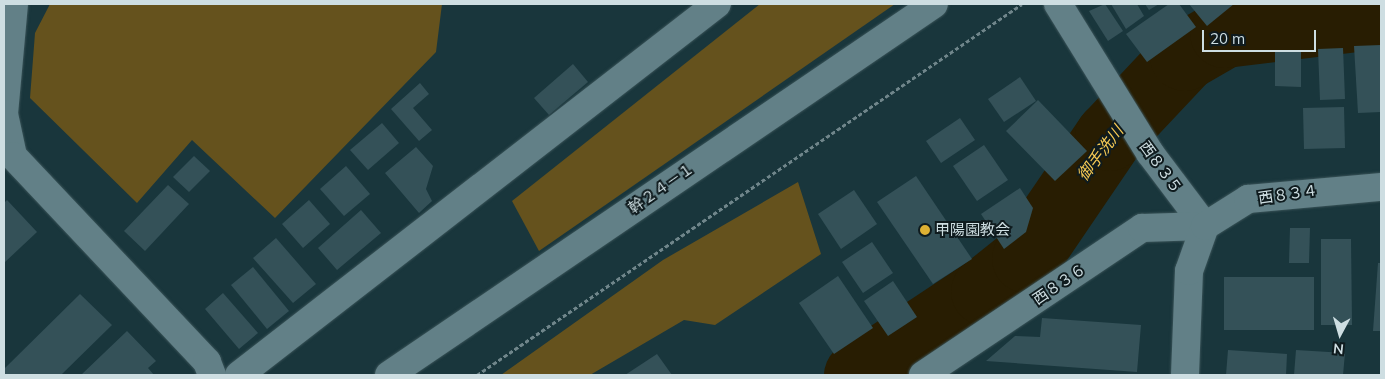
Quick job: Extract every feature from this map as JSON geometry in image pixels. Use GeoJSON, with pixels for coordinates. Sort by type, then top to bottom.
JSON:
{"type":"FeatureCollection","features":[{"type":"Feature","properties":{"kind":"street"},"geometry":{"type":"LineString","coordinates":[[14,4],[4,114],[13,156],[207,362],[212,375]]}},
{"type":"Feature","properties":{"kind":"street"},"geometry":{"type":"LineString","coordinates":[[239,375],[717,4]]}},
{"type":"Feature","properties":{"kind":"street","name":"幹２４－１"},"geometry":{"type":"LineString","coordinates":[[389,375],[934,4]]}},
{"type":"Feature","properties":{"kind":"street","name":"西８３５"},"geometry":{"type":"LineString","coordinates":[[1058,4],[1138,134],[1205,226]]}},
{"type":"Feature","properties":{"kind":"street","name":"西８３４"},"geometry":{"type":"LineString","coordinates":[[1205,226],[1248,199],[1381,187]]}},
{"type":"Feature","properties":{"kind":"street"},"geometry":{"type":"LineString","coordinates":[[1185,375],[1189,271],[1205,226]]}},
{"type":"Feature","properties":{"kind":"street","name":"西８３６"},"geometry":{"type":"LineString","coordinates":[[923,375],[1142,228],[1205,226]]}},
{"type":"Feature","properties":{"kind":"path"},"geometry":{"type":"LineString","coordinates":[[477,375],[1022,4]]}},
{"type":"Feature","properties":{"kind":"shaded area"},"geometry":{"type":"Polygon","coordinates":[[[50,4],[442,4],[436,52],[275,218],[192,140],[137,203],[30,98],[35,33],[50,4]]]}},
{"type":"Feature","properties":{"kind":"shaded area"},"geometry":{"type":"Polygon","coordinates":[[[760,4],[895,4],[539,251],[512,201],[760,4]]]}},
{"type":"Feature","properties":{"kind":"shaded area"},"geometry":{"type":"Polygon","coordinates":[[[798,182],[821,254],[715,325],[684,320],[590,375],[501,375],[663,260],[798,182]]]}},
{"type":"Feature","properties":{"kind":"building"},"geometry":{"type":"Polygon","coordinates":[[[1105,4],[1123,31],[1108,41],[1089,11],[1105,4]]]}},
{"type":"Feature","properties":{"kind":"building"},"geometry":{"type":"Polygon","coordinates":[[[1111,4],[1137,4],[1144,16],[1126,29],[1111,4]]]}},
{"type":"Feature","properties":{"kind":"building"},"geometry":{"type":"Polygon","coordinates":[[[1145,4],[1159,4],[1149,10],[1145,4]]]}},
{"type":"Feature","properties":{"kind":"building"},"geometry":{"type":"Polygon","coordinates":[[[1169,4],[1179,4],[1196,27],[1147,62],[1126,34],[1169,4]]]}},
{"type":"Feature","properties":{"kind":"building"},"geometry":{"type":"Polygon","coordinates":[[[1189,4],[1234,4],[1207,26],[1189,4]]]}},
{"type":"Feature","properties":{"kind":"building"},"geometry":{"type":"Polygon","coordinates":[[[1381,45],[1381,112],[1358,113],[1354,46],[1381,45]]]}},
{"type":"Feature","properties":{"kind":"building"},"geometry":{"type":"Polygon","coordinates":[[[1343,48],[1345,99],[1320,100],[1318,49],[1343,48]]]}},
{"type":"Feature","properties":{"kind":"building"},"geometry":{"type":"Polygon","coordinates":[[[1275,52],[1301,52],[1301,87],[1275,86],[1275,52]]]}},
{"type":"Feature","properties":{"kind":"building"},"geometry":{"type":"Polygon","coordinates":[[[573,64],[588,82],[549,115],[534,98],[573,64]]]}},
{"type":"Feature","properties":{"kind":"building"},"geometry":{"type":"Polygon","coordinates":[[[1020,77],[1036,101],[1004,122],[988,99],[1020,77]]]}},
{"type":"Feature","properties":{"kind":"building"},"geometry":{"type":"Polygon","coordinates":[[[420,83],[429,94],[413,108],[432,130],[419,141],[391,109],[420,83]]]}},
{"type":"Feature","properties":{"kind":"building"},"geometry":{"type":"Polygon","coordinates":[[[1038,100],[1087,151],[1055,181],[1006,131],[1038,100]]]}},
{"type":"Feature","properties":{"kind":"building"},"geometry":{"type":"Polygon","coordinates":[[[1344,107],[1345,148],[1304,149],[1303,108],[1344,107]]]}},
{"type":"Feature","properties":{"kind":"building"},"geometry":{"type":"Polygon","coordinates":[[[960,118],[975,140],[941,163],[926,141],[960,118]]]}},
{"type":"Feature","properties":{"kind":"building"},"geometry":{"type":"Polygon","coordinates":[[[382,123],[399,143],[368,170],[350,150],[382,123]]]}},
{"type":"Feature","properties":{"kind":"building"},"geometry":{"type":"Polygon","coordinates":[[[984,145],[1008,180],[977,201],[953,166],[984,145]]]}},
{"type":"Feature","properties":{"kind":"building"},"geometry":{"type":"Polygon","coordinates":[[[416,147],[433,166],[426,189],[432,201],[419,213],[385,173],[416,147]]]}},
{"type":"Feature","properties":{"kind":"building"},"geometry":{"type":"Polygon","coordinates":[[[194,156],[210,171],[189,192],[173,177],[194,156]]]}},
{"type":"Feature","properties":{"kind":"building"},"geometry":{"type":"Polygon","coordinates":[[[346,166],[370,194],[344,216],[320,189],[346,166]]]}},
{"type":"Feature","properties":{"kind":"building","name":"甲陽園教会"},"geometry":{"type":"Polygon","coordinates":[[[916,176],[972,259],[933,284],[877,202],[916,176]]]}},
{"type":"Feature","properties":{"kind":"building"},"geometry":{"type":"Polygon","coordinates":[[[168,185],[189,204],[145,251],[124,231],[168,185]]]}},
{"type":"Feature","properties":{"kind":"building"},"geometry":{"type":"Polygon","coordinates":[[[1020,188],[1033,208],[1026,232],[1004,249],[981,214],[1020,188]]]}},
{"type":"Feature","properties":{"kind":"building"},"geometry":{"type":"Polygon","coordinates":[[[854,190],[877,224],[841,249],[818,214],[854,190]]]}},
{"type":"Feature","properties":{"kind":"building"},"geometry":{"type":"Polygon","coordinates":[[[7,200],[37,232],[4,263],[4,203],[7,200]]]}},
{"type":"Feature","properties":{"kind":"building"},"geometry":{"type":"Polygon","coordinates":[[[309,200],[330,224],[303,248],[282,224],[309,200]]]}},
{"type":"Feature","properties":{"kind":"building"},"geometry":{"type":"Polygon","coordinates":[[[361,210],[381,233],[337,270],[318,248],[361,210]]]}},
{"type":"Feature","properties":{"kind":"building"},"geometry":{"type":"Polygon","coordinates":[[[1290,228],[1310,228],[1309,263],[1289,263],[1290,228]]]}},
{"type":"Feature","properties":{"kind":"building"},"geometry":{"type":"Polygon","coordinates":[[[276,238],[316,284],[293,303],[253,258],[276,238]]]}},
{"type":"Feature","properties":{"kind":"building"},"geometry":{"type":"Polygon","coordinates":[[[1321,239],[1351,239],[1352,325],[1321,325],[1321,239]]]}},
{"type":"Feature","properties":{"kind":"building"},"geometry":{"type":"Polygon","coordinates":[[[872,242],[893,273],[863,293],[842,262],[872,242]]]}},
{"type":"Feature","properties":{"kind":"building"},"geometry":{"type":"Polygon","coordinates":[[[1378,263],[1381,263],[1381,331],[1373,331],[1378,263]]]}},
{"type":"Feature","properties":{"kind":"building"},"geometry":{"type":"Polygon","coordinates":[[[253,267],[289,311],[267,329],[231,285],[253,267]]]}},
{"type":"Feature","properties":{"kind":"building"},"geometry":{"type":"Polygon","coordinates":[[[838,276],[873,328],[834,354],[799,303],[838,276]]]}},
{"type":"Feature","properties":{"kind":"building"},"geometry":{"type":"Polygon","coordinates":[[[1224,277],[1314,277],[1314,330],[1224,330],[1224,277]]]}},
{"type":"Feature","properties":{"kind":"building"},"geometry":{"type":"Polygon","coordinates":[[[893,281],[917,317],[888,336],[864,301],[893,281]]]}},
{"type":"Feature","properties":{"kind":"building"},"geometry":{"type":"Polygon","coordinates":[[[223,293],[258,333],[239,349],[205,309],[223,293]]]}},
{"type":"Feature","properties":{"kind":"building"},"geometry":{"type":"Polygon","coordinates":[[[80,294],[112,325],[61,375],[5,375],[4,369],[80,294]]]}},
{"type":"Feature","properties":{"kind":"building"},"geometry":{"type":"Polygon","coordinates":[[[1042,318],[1141,325],[1137,372],[986,361],[1015,336],[1040,337],[1042,318]]]}},
{"type":"Feature","properties":{"kind":"building"},"geometry":{"type":"Polygon","coordinates":[[[127,331],[156,361],[148,368],[154,375],[81,375],[127,331]]]}},
{"type":"Feature","properties":{"kind":"building"},"geometry":{"type":"Polygon","coordinates":[[[1228,350],[1287,354],[1286,375],[1226,375],[1228,350]]]}},
{"type":"Feature","properties":{"kind":"building"},"geometry":{"type":"Polygon","coordinates":[[[1296,350],[1345,353],[1343,375],[1294,375],[1296,350]]]}},
{"type":"Feature","properties":{"kind":"building"},"geometry":{"type":"Polygon","coordinates":[[[657,354],[672,375],[625,375],[657,354]]]}},
{"type":"Feature","properties":{"kind":"waterway","name":"御手洗川"},"geometry":{"type":"LineString","coordinates":[[858,375],[985,291],[1026,258],[1109,136],[1184,56],[1224,33],[1381,14]]}},
{"type":"Feature","properties":{"kind":"place","name":"甲陽園教会"},"geometry":{"type":"Point","coordinates":[925,230]}}]}
